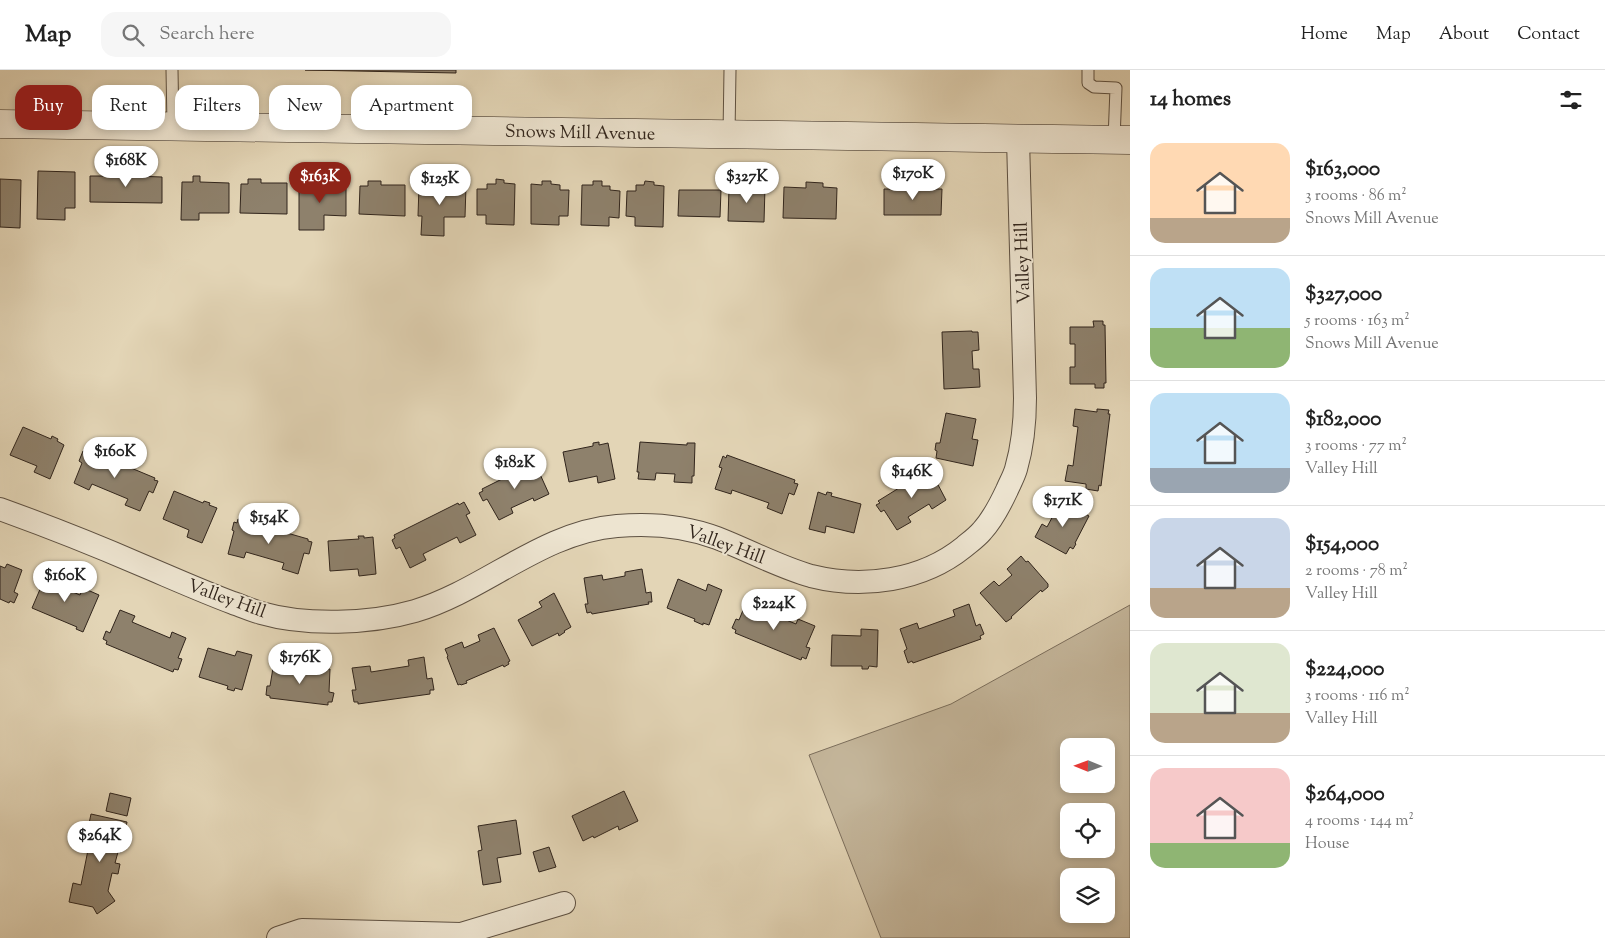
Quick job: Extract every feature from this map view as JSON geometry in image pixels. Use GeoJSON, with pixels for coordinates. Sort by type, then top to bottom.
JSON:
{"type":"FeatureCollection","features":[{"type":"Feature","properties":{"kind":"main road","name":"Snows Mill Avenue"},"geometry":{"type":"LineString","coordinates":[[0,124],[1122,140]]}},
{"type":"Feature","properties":{"kind":"street","name":"Valley Hill"},"geometry":{"type":"LineString","coordinates":[[0,509],[71,535],[262,613],[312,622],[362,621],[413,612],[448,599],[549,545],[578,534],[614,526],[653,525],[676,527],[714,537],[810,576],[849,583],[876,582],[915,574],[952,557],[982,533],[1000,506],[1016,470],[1025,430],[1018,139]]}},
{"type":"Feature","properties":{"kind":"street"},"geometry":{"type":"LineString","coordinates":[[278,938],[302,930],[461,934],[564,903]]}},
{"type":"Feature","properties":{"kind":"lane"},"geometry":{"type":"LineString","coordinates":[[172,70],[173,126]]}},
{"type":"Feature","properties":{"kind":"lane"},"geometry":{"type":"LineString","coordinates":[[728,135],[730,70]]}},
{"type":"Feature","properties":{"kind":"lane"},"geometry":{"type":"LineString","coordinates":[[1088,70],[1088,83],[1094,87],[1116,88],[1122,140]]}},
{"type":"Feature","properties":{"kind":"shaded area"},"geometry":{"type":"Polygon","coordinates":[[[1130,605],[1130,938],[881,938],[809,755],[951,704],[1130,605]]]}},
{"type":"Feature","properties":{"kind":"building"},"geometry":{"type":"Polygon","coordinates":[[[305,70],[456,70],[456,73],[305,70]]]}},
{"type":"Feature","properties":{"kind":"building"},"geometry":{"type":"Polygon","coordinates":[[[38,171],[75,172],[75,208],[65,208],[65,220],[37,219],[38,171]]]}},
{"type":"Feature","properties":{"kind":"building"},"geometry":{"type":"Polygon","coordinates":[[[112,171],[133,171],[134,176],[162,177],[162,203],[90,202],[90,176],[112,176],[112,171]]]}},
{"type":"Feature","properties":{"kind":"building"},"geometry":{"type":"Polygon","coordinates":[[[193,176],[200,176],[200,182],[229,183],[229,213],[199,213],[199,220],[181,220],[182,182],[193,182],[193,176]]]}},
{"type":"Feature","properties":{"kind":"building"},"geometry":{"type":"Polygon","coordinates":[[[0,179],[21,180],[20,228],[0,227],[0,179]]]}},
{"type":"Feature","properties":{"kind":"building"},"geometry":{"type":"Polygon","coordinates":[[[248,179],[261,179],[261,183],[287,183],[287,214],[240,213],[241,184],[248,184],[248,179]]]}},
{"type":"Feature","properties":{"kind":"building"},"geometry":{"type":"Polygon","coordinates":[[[428,179],[438,180],[438,185],[466,186],[465,217],[444,217],[444,236],[421,235],[422,216],[418,216],[419,186],[428,186],[428,179]]]}},
{"type":"Feature","properties":{"kind":"building"},"geometry":{"type":"Polygon","coordinates":[[[496,179],[504,180],[504,183],[515,184],[514,225],[486,224],[486,215],[477,215],[477,189],[487,189],[487,184],[496,184],[496,179]]]}},
{"type":"Feature","properties":{"kind":"building"},"geometry":{"type":"Polygon","coordinates":[[[300,181],[320,181],[320,184],[346,184],[346,216],[324,215],[324,230],[299,230],[300,181]]]}},
{"type":"Feature","properties":{"kind":"building"},"geometry":{"type":"Polygon","coordinates":[[[368,181],[381,181],[381,185],[405,185],[405,216],[359,214],[360,186],[368,186],[368,181]]]}},
{"type":"Feature","properties":{"kind":"building"},"geometry":{"type":"Polygon","coordinates":[[[542,181],[551,181],[551,184],[560,185],[560,190],[569,190],[568,216],[559,216],[559,225],[531,224],[531,184],[542,185],[542,181]]]}},
{"type":"Feature","properties":{"kind":"building"},"geometry":{"type":"Polygon","coordinates":[[[593,181],[602,181],[602,186],[610,186],[610,190],[620,191],[619,218],[609,217],[609,226],[581,225],[582,185],[593,185],[593,181]]]}},
{"type":"Feature","properties":{"kind":"building"},"geometry":{"type":"Polygon","coordinates":[[[645,181],[654,182],[654,185],[664,186],[663,227],[635,226],[635,217],[626,216],[627,191],[636,191],[636,185],[644,185],[645,181]]]}},
{"type":"Feature","properties":{"kind":"building"},"geometry":{"type":"Polygon","coordinates":[[[806,182],[823,183],[823,187],[837,188],[836,219],[783,218],[784,187],[806,188],[806,182]]]}},
{"type":"Feature","properties":{"kind":"building"},"geometry":{"type":"Polygon","coordinates":[[[740,183],[749,183],[748,187],[765,187],[764,222],[728,221],[729,187],[740,187],[740,183]]]}},
{"type":"Feature","properties":{"kind":"building"},"geometry":{"type":"Polygon","coordinates":[[[909,184],[931,184],[930,189],[942,189],[941,215],[884,215],[884,189],[909,189],[909,184]]]}},
{"type":"Feature","properties":{"kind":"building"},"geometry":{"type":"Polygon","coordinates":[[[679,190],[721,190],[720,217],[678,216],[679,190]]]}},
{"type":"Feature","properties":{"kind":"building"},"geometry":{"type":"Polygon","coordinates":[[[1093,321],[1103,321],[1103,325],[1105,325],[1106,383],[1104,383],[1104,388],[1095,388],[1095,384],[1070,384],[1070,367],[1075,367],[1075,344],[1070,344],[1070,327],[1094,327],[1093,321]]]}},
{"type":"Feature","properties":{"kind":"building"},"geometry":{"type":"Polygon","coordinates":[[[942,332],[978,332],[979,350],[972,351],[973,369],[979,369],[980,387],[944,389],[942,332]]]}},
{"type":"Feature","properties":{"kind":"building"},"geometry":{"type":"Polygon","coordinates":[[[1075,409],[1097,412],[1097,409],[1109,410],[1101,486],[1099,485],[1098,491],[1086,489],[1086,484],[1065,481],[1068,465],[1073,466],[1078,427],[1073,426],[1075,409]]]}},
{"type":"Feature","properties":{"kind":"building"},"geometry":{"type":"Polygon","coordinates":[[[946,413],[976,419],[972,439],[978,440],[973,466],[936,458],[936,443],[940,443],[946,413]]]}},
{"type":"Feature","properties":{"kind":"building"},"geometry":{"type":"Polygon","coordinates":[[[23,427],[51,439],[52,436],[64,445],[50,479],[34,472],[37,466],[10,455],[23,427]]]}},
{"type":"Feature","properties":{"kind":"building"},"geometry":{"type":"Polygon","coordinates":[[[599,442],[599,445],[608,443],[615,479],[598,483],[597,476],[569,482],[563,452],[593,446],[593,443],[599,442]]]}},
{"type":"Feature","properties":{"kind":"building"},"geometry":{"type":"Polygon","coordinates":[[[640,442],[687,445],[687,443],[695,443],[692,483],[674,482],[675,474],[656,473],[655,480],[638,479],[640,442]]]}},
{"type":"Feature","properties":{"kind":"building"},"geometry":{"type":"Polygon","coordinates":[[[88,450],[155,478],[154,480],[158,481],[153,493],[149,491],[140,511],[125,505],[128,499],[92,484],[89,490],[74,483],[82,463],[79,461],[83,451],[87,452],[88,450]]]}},
{"type":"Feature","properties":{"kind":"building"},"geometry":{"type":"Polygon","coordinates":[[[727,455],[795,480],[794,483],[798,484],[794,495],[789,493],[782,514],[767,508],[769,503],[732,490],[731,494],[715,489],[722,468],[719,467],[723,456],[726,458],[727,455]]]}},
{"type":"Feature","properties":{"kind":"building"},"geometry":{"type":"Polygon","coordinates":[[[538,462],[543,471],[539,472],[549,494],[534,501],[533,498],[511,508],[513,513],[499,520],[487,499],[483,501],[479,493],[483,491],[482,489],[538,462]]]}},
{"type":"Feature","properties":{"kind":"building"},"geometry":{"type":"Polygon","coordinates":[[[928,470],[932,470],[938,478],[935,479],[946,500],[932,509],[929,504],[908,517],[911,522],[897,530],[884,510],[881,512],[876,505],[880,503],[878,501],[928,470]]]}},
{"type":"Feature","properties":{"kind":"building"},"geometry":{"type":"Polygon","coordinates":[[[174,491],[203,503],[204,501],[210,503],[209,505],[217,508],[202,543],[187,537],[189,530],[163,519],[174,491]]]}},
{"type":"Feature","properties":{"kind":"building"},"geometry":{"type":"Polygon","coordinates":[[[818,492],[826,495],[827,492],[832,493],[831,496],[861,504],[854,533],[826,526],[825,533],[809,529],[818,492]]]}},
{"type":"Feature","properties":{"kind":"building"},"geometry":{"type":"Polygon","coordinates":[[[1061,501],[1089,516],[1073,549],[1070,547],[1066,554],[1035,537],[1042,524],[1047,527],[1061,501]]]}},
{"type":"Feature","properties":{"kind":"building"},"geometry":{"type":"Polygon","coordinates":[[[464,502],[470,513],[466,515],[476,535],[460,543],[457,537],[423,554],[426,560],[410,568],[400,547],[396,549],[392,540],[395,538],[394,535],[458,503],[459,505],[464,502]]]}},
{"type":"Feature","properties":{"kind":"building"},"geometry":{"type":"Polygon","coordinates":[[[238,519],[308,539],[308,541],[312,542],[309,554],[304,553],[298,574],[282,569],[284,563],[246,552],[244,558],[228,554],[234,531],[232,530],[234,522],[237,523],[238,519]]]}},
{"type":"Feature","properties":{"kind":"building"},"geometry":{"type":"Polygon","coordinates":[[[358,536],[364,536],[364,538],[373,537],[376,574],[359,576],[358,569],[330,571],[328,541],[359,539],[358,536]]]}},
{"type":"Feature","properties":{"kind":"building"},"geometry":{"type":"Polygon","coordinates":[[[1021,556],[1026,562],[1028,561],[1048,584],[1048,587],[1042,592],[1041,590],[1006,622],[980,593],[994,581],[999,586],[1012,575],[1007,569],[1021,556]]]}},
{"type":"Feature","properties":{"kind":"building"},"geometry":{"type":"Polygon","coordinates":[[[7,564],[22,570],[14,592],[18,594],[14,603],[0,599],[0,566],[5,568],[7,564]]]}},
{"type":"Feature","properties":{"kind":"building"},"geometry":{"type":"Polygon","coordinates":[[[642,569],[646,593],[651,592],[652,602],[592,614],[591,612],[587,613],[585,604],[588,604],[584,578],[602,575],[603,580],[625,576],[625,572],[642,569]]]}},
{"type":"Feature","properties":{"kind":"building"},"geometry":{"type":"Polygon","coordinates":[[[49,574],[66,581],[63,588],[80,595],[83,588],[99,595],[83,632],[76,629],[77,627],[32,608],[44,580],[46,581],[49,574]]]}},
{"type":"Feature","properties":{"kind":"building"},"geometry":{"type":"Polygon","coordinates":[[[678,579],[706,591],[708,584],[722,590],[709,625],[703,623],[703,625],[694,621],[695,619],[667,608],[678,579]]]}},
{"type":"Feature","properties":{"kind":"building"},"geometry":{"type":"Polygon","coordinates":[[[554,593],[571,627],[559,636],[558,633],[532,646],[518,620],[542,607],[539,602],[554,593]]]}},
{"type":"Feature","properties":{"kind":"building"},"geometry":{"type":"Polygon","coordinates":[[[748,598],[765,605],[762,610],[796,624],[798,619],[815,626],[806,647],[810,648],[806,659],[802,657],[801,660],[735,633],[736,630],[732,628],[736,619],[739,620],[748,598]]]}},
{"type":"Feature","properties":{"kind":"building"},"geometry":{"type":"Polygon","coordinates":[[[969,604],[976,626],[980,624],[984,634],[980,636],[981,639],[913,663],[912,661],[908,663],[904,651],[907,649],[900,629],[917,623],[919,629],[955,616],[953,610],[969,604]]]}},
{"type":"Feature","properties":{"kind":"building"},"geometry":{"type":"Polygon","coordinates":[[[120,610],[135,616],[132,622],[170,638],[172,632],[186,638],[178,658],[182,659],[178,670],[174,669],[173,672],[106,644],[107,641],[103,639],[106,631],[110,633],[120,610]]]}},
{"type":"Feature","properties":{"kind":"building"},"geometry":{"type":"Polygon","coordinates":[[[494,628],[510,661],[508,662],[509,664],[466,681],[467,683],[458,685],[445,649],[462,642],[464,648],[480,641],[478,635],[494,628]]]}},
{"type":"Feature","properties":{"kind":"building"},"geometry":{"type":"Polygon","coordinates":[[[861,629],[878,630],[877,667],[869,666],[868,669],[862,669],[862,666],[831,666],[832,635],[861,636],[861,629]]]}},
{"type":"Feature","properties":{"kind":"building"},"geometry":{"type":"Polygon","coordinates":[[[208,648],[235,656],[237,651],[252,655],[242,690],[235,688],[234,691],[227,689],[228,686],[199,677],[208,648]]]}},
{"type":"Feature","properties":{"kind":"building"},"geometry":{"type":"Polygon","coordinates":[[[424,657],[427,679],[432,678],[434,690],[430,690],[430,694],[358,704],[358,702],[354,702],[352,690],[356,690],[352,668],[370,666],[371,672],[409,666],[408,660],[424,657]]]}},
{"type":"Feature","properties":{"kind":"building"},"geometry":{"type":"Polygon","coordinates":[[[274,662],[291,664],[291,669],[314,672],[315,668],[330,669],[329,692],[334,693],[332,702],[328,702],[328,705],[270,698],[270,696],[266,695],[267,686],[270,686],[274,662]]]}},
{"type":"Feature","properties":{"kind":"building"},"geometry":{"type":"Polygon","coordinates":[[[624,791],[638,821],[619,830],[618,826],[594,838],[593,836],[583,841],[572,816],[624,791]]]}},
{"type":"Feature","properties":{"kind":"building"},"geometry":{"type":"Polygon","coordinates":[[[110,793],[131,798],[127,816],[106,811],[110,793]]]}},
{"type":"Feature","properties":{"kind":"building"},"geometry":{"type":"Polygon","coordinates":[[[91,814],[127,822],[121,852],[118,852],[115,863],[120,864],[118,874],[112,873],[108,891],[115,901],[97,914],[93,907],[69,902],[73,883],[81,885],[89,845],[87,845],[89,839],[86,838],[91,814]]]}},
{"type":"Feature","properties":{"kind":"building"},"geometry":{"type":"Polygon","coordinates":[[[516,820],[521,854],[497,858],[501,882],[483,885],[478,851],[482,850],[478,826],[516,820]]]}},
{"type":"Feature","properties":{"kind":"building"},"geometry":{"type":"Polygon","coordinates":[[[549,847],[556,867],[539,872],[533,852],[549,847]]]}}]}
